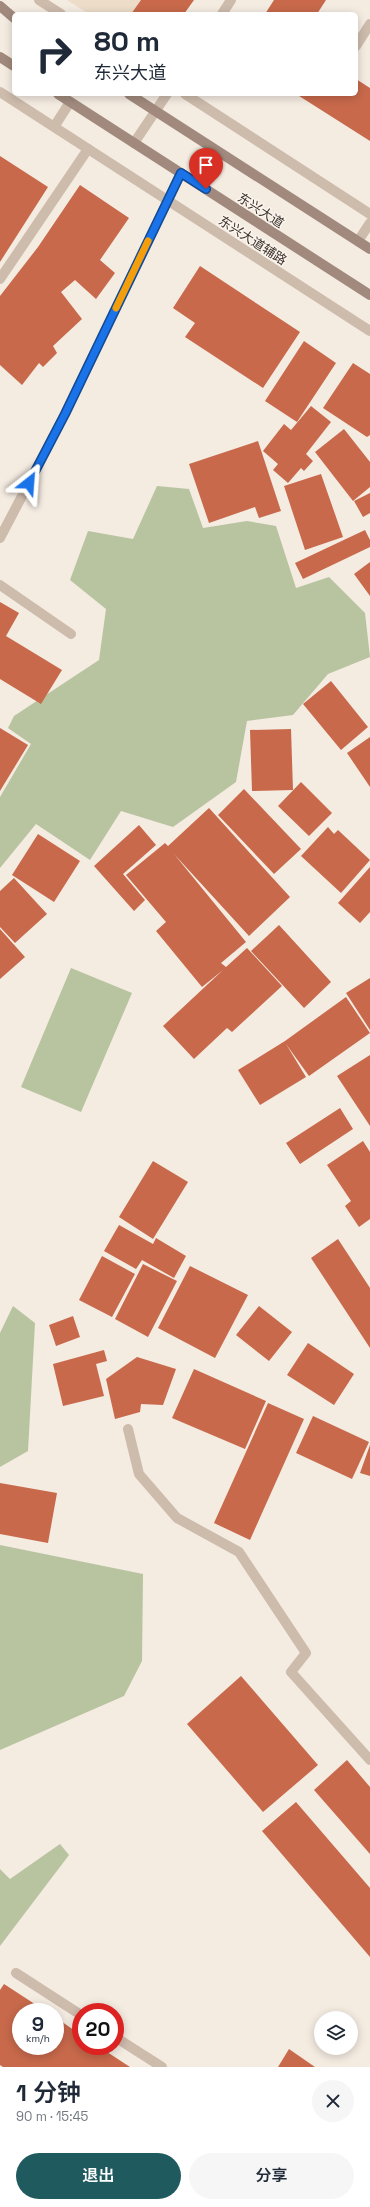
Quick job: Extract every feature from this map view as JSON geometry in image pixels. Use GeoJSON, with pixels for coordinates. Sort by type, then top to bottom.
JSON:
{"type":"FeatureCollection","features":[{"type":"Feature","properties":{"kind":"main road"},"geometry":{"type":"LineString","coordinates":[[0,6],[12,16]]}},
{"type":"Feature","properties":{"kind":"main road"},"geometry":{"type":"LineString","coordinates":[[0,57],[12,65]]}},
{"type":"Feature","properties":{"kind":"main road","name":"东兴大道"},"geometry":{"type":"LineString","coordinates":[[61,96],[370,295]]}},
{"type":"Feature","properties":{"kind":"main road","name":"东兴大道"},"geometry":{"type":"LineString","coordinates":[[133,96],[370,249]]}},
{"type":"Feature","properties":{"kind":"street"},"geometry":{"type":"LineString","coordinates":[[39,0],[58,12]]}},
{"type":"Feature","properties":{"kind":"street"},"geometry":{"type":"LineString","coordinates":[[223,12],[231,0]]}},
{"type":"Feature","properties":{"kind":"street"},"geometry":{"type":"LineString","coordinates":[[358,43],[370,24]]}},
{"type":"Feature","properties":{"kind":"street","name":"东兴大道辅路"},"geometry":{"type":"LineString","coordinates":[[0,92],[370,331]]}},
{"type":"Feature","properties":{"kind":"street"},"geometry":{"type":"LineString","coordinates":[[134,143],[166,96]]}},
{"type":"Feature","properties":{"kind":"street"},"geometry":{"type":"LineString","coordinates":[[187,96],[370,214]]}},
{"type":"Feature","properties":{"kind":"street"},"geometry":{"type":"LineString","coordinates":[[54,127],[70,102]]}},
{"type":"Feature","properties":{"kind":"street"},"geometry":{"type":"LineString","coordinates":[[0,279],[88,149]]}},
{"type":"Feature","properties":{"kind":"street"},"geometry":{"type":"LineString","coordinates":[[0,538],[65,414],[181,173]]}},
{"type":"Feature","properties":{"kind":"street"},"geometry":{"type":"LineString","coordinates":[[358,242],[370,223]]}},
{"type":"Feature","properties":{"kind":"street"},"geometry":{"type":"LineString","coordinates":[[0,585],[71,634]]}},
{"type":"Feature","properties":{"kind":"street"},"geometry":{"type":"LineString","coordinates":[[128,1429],[139,1474],[177,1518],[239,1552],[306,1653],[291,1672],[370,1760]]}},
{"type":"Feature","properties":{"kind":"street"},"geometry":{"type":"LineString","coordinates":[[16,1972],[72,2009]]}},
{"type":"Feature","properties":{"kind":"street"},"geometry":{"type":"LineString","coordinates":[[124,2043],[162,2067]]}},
{"type":"Feature","properties":{"kind":"green space"},"geometry":{"type":"Polygon","coordinates":[[[157,486],[189,489],[203,528],[247,521],[276,526],[296,588],[329,577],[365,613],[370,657],[328,674],[293,715],[247,721],[236,782],[173,827],[121,811],[90,860],[36,824],[0,868],[0,797],[31,744],[8,728],[14,716],[99,660],[106,609],[70,580],[88,531],[133,539],[157,486]]]}},
{"type":"Feature","properties":{"kind":"green space"},"geometry":{"type":"Polygon","coordinates":[[[71,968],[132,993],[81,1112],[21,1087],[71,968]]]}},
{"type":"Feature","properties":{"kind":"green space"},"geometry":{"type":"Polygon","coordinates":[[[13,1306],[35,1323],[28,1451],[0,1467],[0,1333],[13,1306]]]}},
{"type":"Feature","properties":{"kind":"green space"},"geometry":{"type":"Polygon","coordinates":[[[0,1545],[143,1574],[142,1661],[124,1696],[0,1750],[0,1545]]]}},
{"type":"Feature","properties":{"kind":"green space"},"geometry":{"type":"Polygon","coordinates":[[[60,1844],[69,1855],[0,1946],[0,1869],[10,1879],[60,1844]]]}},
{"type":"Feature","properties":{"kind":"shaded area"},"geometry":{"type":"Polygon","coordinates":[[[67,0],[141,0],[132,12],[86,12],[67,0]]]}},
{"type":"Feature","properties":{"kind":"building"},"geometry":{"type":"Polygon","coordinates":[[[141,0],[194,0],[185,12],[132,12],[141,0]]]}},
{"type":"Feature","properties":{"kind":"building"},"geometry":{"type":"Polygon","coordinates":[[[274,0],[326,0],[318,12],[266,12],[274,0]]]}},
{"type":"Feature","properties":{"kind":"building"},"geometry":{"type":"Polygon","coordinates":[[[358,80],[370,88],[370,141],[299,96],[358,96],[358,80]]]}},
{"type":"Feature","properties":{"kind":"building"},"geometry":{"type":"Polygon","coordinates":[[[0,156],[48,187],[0,262],[0,156]]]}},
{"type":"Feature","properties":{"kind":"building"},"geometry":{"type":"Polygon","coordinates":[[[80,185],[129,218],[100,260],[115,273],[96,299],[75,280],[61,292],[82,319],[53,346],[57,353],[43,367],[39,363],[22,385],[0,365],[0,296],[38,247],[80,185]]]}},
{"type":"Feature","properties":{"kind":"building"},"geometry":{"type":"Polygon","coordinates":[[[200,266],[300,332],[263,388],[185,337],[195,323],[173,308],[200,266]]]}},
{"type":"Feature","properties":{"kind":"building"},"geometry":{"type":"Polygon","coordinates":[[[304,341],[336,363],[297,422],[265,401],[304,341]]]}},
{"type":"Feature","properties":{"kind":"building"},"geometry":{"type":"Polygon","coordinates":[[[353,363],[370,374],[370,435],[367,437],[323,408],[353,363]]]}},
{"type":"Feature","properties":{"kind":"building"},"geometry":{"type":"Polygon","coordinates":[[[311,406],[331,422],[306,454],[313,461],[304,471],[301,468],[288,483],[273,470],[278,464],[263,451],[284,424],[291,430],[311,406]]]}},
{"type":"Feature","properties":{"kind":"building"},"geometry":{"type":"Polygon","coordinates":[[[344,429],[370,462],[370,487],[353,501],[315,452],[344,429]]]}},
{"type":"Feature","properties":{"kind":"building"},"geometry":{"type":"Polygon","coordinates":[[[258,441],[281,511],[259,518],[255,507],[209,523],[189,464],[258,441]]]}},
{"type":"Feature","properties":{"kind":"building"},"geometry":{"type":"Polygon","coordinates":[[[321,474],[343,537],[305,550],[284,486],[321,474]]]}},
{"type":"Feature","properties":{"kind":"building"},"geometry":{"type":"Polygon","coordinates":[[[370,493],[370,513],[363,517],[354,501],[370,493]]]}},
{"type":"Feature","properties":{"kind":"building"},"geometry":{"type":"Polygon","coordinates":[[[365,530],[370,540],[370,547],[303,579],[295,563],[365,530]]]}},
{"type":"Feature","properties":{"kind":"building"},"geometry":{"type":"Polygon","coordinates":[[[370,562],[370,596],[354,574],[370,562]]]}},
{"type":"Feature","properties":{"kind":"building"},"geometry":{"type":"Polygon","coordinates":[[[0,602],[19,613],[6,636],[62,670],[41,704],[0,679],[0,602]]]}},
{"type":"Feature","properties":{"kind":"building"},"geometry":{"type":"Polygon","coordinates":[[[331,681],[368,727],[341,750],[303,704],[331,681]]]}},
{"type":"Feature","properties":{"kind":"building"},"geometry":{"type":"Polygon","coordinates":[[[0,728],[28,745],[0,791],[0,728]]]}},
{"type":"Feature","properties":{"kind":"building"},"geometry":{"type":"Polygon","coordinates":[[[291,729],[293,790],[252,791],[250,730],[291,729]]]}},
{"type":"Feature","properties":{"kind":"building"},"geometry":{"type":"Polygon","coordinates":[[[370,737],[370,787],[347,753],[370,737]]]}},
{"type":"Feature","properties":{"kind":"building"},"geometry":{"type":"Polygon","coordinates":[[[301,782],[332,813],[309,836],[278,806],[301,782]]]}},
{"type":"Feature","properties":{"kind":"building"},"geometry":{"type":"Polygon","coordinates":[[[244,789],[301,849],[274,874],[218,815],[244,789]]]}},
{"type":"Feature","properties":{"kind":"building"},"geometry":{"type":"Polygon","coordinates":[[[209,808],[290,897],[249,936],[174,854],[246,942],[221,963],[226,967],[247,948],[282,986],[232,1032],[227,1028],[194,1059],[163,1026],[223,970],[202,987],[156,931],[166,922],[126,875],[165,843],[168,846],[209,808]]]}},
{"type":"Feature","properties":{"kind":"building"},"geometry":{"type":"Polygon","coordinates":[[[139,825],[156,845],[123,874],[145,900],[134,911],[94,866],[139,825]]]}},
{"type":"Feature","properties":{"kind":"building"},"geometry":{"type":"Polygon","coordinates":[[[328,827],[334,834],[338,830],[370,860],[341,893],[301,856],[328,827]]]}},
{"type":"Feature","properties":{"kind":"building"},"geometry":{"type":"Polygon","coordinates":[[[38,834],[80,861],[54,902],[12,875],[38,834]]]}},
{"type":"Feature","properties":{"kind":"building"},"geometry":{"type":"Polygon","coordinates":[[[370,867],[370,912],[360,923],[338,903],[370,867]]]}},
{"type":"Feature","properties":{"kind":"building"},"geometry":{"type":"Polygon","coordinates":[[[14,878],[47,914],[15,943],[0,927],[0,891],[14,878]]]}},
{"type":"Feature","properties":{"kind":"building"},"geometry":{"type":"Polygon","coordinates":[[[279,925],[331,982],[304,1008],[251,951],[279,925]]]}},
{"type":"Feature","properties":{"kind":"building"},"geometry":{"type":"Polygon","coordinates":[[[0,929],[25,957],[0,979],[0,929]]]}},
{"type":"Feature","properties":{"kind":"building"},"geometry":{"type":"Polygon","coordinates":[[[370,978],[370,1030],[346,993],[370,978]]]}},
{"type":"Feature","properties":{"kind":"building"},"geometry":{"type":"Polygon","coordinates":[[[346,997],[370,1033],[309,1076],[286,1044],[306,1077],[260,1105],[238,1070],[285,1041],[346,997]]]}},
{"type":"Feature","properties":{"kind":"building"},"geometry":{"type":"Polygon","coordinates":[[[370,1055],[370,1126],[337,1076],[370,1055]]]}},
{"type":"Feature","properties":{"kind":"building"},"geometry":{"type":"Polygon","coordinates":[[[340,1108],[353,1129],[300,1164],[286,1143],[340,1108]]]}},
{"type":"Feature","properties":{"kind":"building"},"geometry":{"type":"Polygon","coordinates":[[[363,1141],[370,1152],[370,1219],[359,1227],[345,1206],[351,1201],[327,1165],[363,1141]]]}},
{"type":"Feature","properties":{"kind":"building"},"geometry":{"type":"Polygon","coordinates":[[[153,1161],[188,1182],[153,1239],[119,1217],[153,1161]]]}},
{"type":"Feature","properties":{"kind":"building"},"geometry":{"type":"Polygon","coordinates":[[[119,1225],[153,1244],[156,1238],[186,1256],[174,1278],[142,1260],[136,1269],[104,1251],[119,1225]]]}},
{"type":"Feature","properties":{"kind":"building"},"geometry":{"type":"Polygon","coordinates":[[[338,1239],[370,1288],[370,1348],[311,1258],[338,1239]]]}},
{"type":"Feature","properties":{"kind":"building"},"geometry":{"type":"Polygon","coordinates":[[[102,1256],[135,1274],[112,1317],[79,1300],[102,1256]]]}},
{"type":"Feature","properties":{"kind":"building"},"geometry":{"type":"Polygon","coordinates":[[[143,1264],[177,1281],[148,1337],[115,1319],[143,1264]]]}},
{"type":"Feature","properties":{"kind":"building"},"geometry":{"type":"Polygon","coordinates":[[[190,1266],[248,1295],[215,1358],[158,1328],[190,1266]]]}},
{"type":"Feature","properties":{"kind":"building"},"geometry":{"type":"Polygon","coordinates":[[[259,1306],[292,1332],[269,1361],[236,1335],[259,1306]]]}},
{"type":"Feature","properties":{"kind":"building"},"geometry":{"type":"Polygon","coordinates":[[[73,1316],[80,1337],[56,1346],[49,1325],[73,1316]]]}},
{"type":"Feature","properties":{"kind":"building"},"geometry":{"type":"Polygon","coordinates":[[[308,1343],[354,1374],[334,1405],[287,1375],[308,1343]]]}},
{"type":"Feature","properties":{"kind":"building"},"geometry":{"type":"Polygon","coordinates":[[[104,1350],[107,1361],[96,1364],[104,1396],[63,1406],[53,1364],[104,1350]]]}},
{"type":"Feature","properties":{"kind":"building"},"geometry":{"type":"Polygon","coordinates":[[[137,1357],[176,1369],[163,1405],[141,1404],[140,1412],[115,1419],[106,1379],[137,1357]]]}},
{"type":"Feature","properties":{"kind":"building"},"geometry":{"type":"Polygon","coordinates":[[[194,1369],[266,1401],[245,1449],[172,1418],[194,1369]]]}},
{"type":"Feature","properties":{"kind":"building"},"geometry":{"type":"Polygon","coordinates":[[[268,1403],[304,1419],[250,1540],[214,1523],[268,1403]]]}},
{"type":"Feature","properties":{"kind":"building"},"geometry":{"type":"Polygon","coordinates":[[[313,1416],[369,1442],[352,1479],[296,1453],[313,1416]]]}},
{"type":"Feature","properties":{"kind":"building"},"geometry":{"type":"Polygon","coordinates":[[[370,1445],[370,1476],[360,1473],[370,1445]]]}},
{"type":"Feature","properties":{"kind":"building"},"geometry":{"type":"Polygon","coordinates":[[[0,1483],[57,1493],[48,1543],[0,1534],[0,1483]]]}},
{"type":"Feature","properties":{"kind":"building"},"geometry":{"type":"Polygon","coordinates":[[[241,1676],[318,1765],[263,1812],[187,1724],[241,1676]]]}},
{"type":"Feature","properties":{"kind":"building"},"geometry":{"type":"Polygon","coordinates":[[[347,1760],[370,1787],[370,1854],[314,1790],[347,1760]]]}},
{"type":"Feature","properties":{"kind":"building"},"geometry":{"type":"Polygon","coordinates":[[[296,1802],[370,1888],[370,1957],[262,1831],[296,1802]]]}},
{"type":"Feature","properties":{"kind":"building"},"geometry":{"type":"Polygon","coordinates":[[[4,1984],[33,2003],[12,2003],[12,2055],[64,2055],[64,2023],[72,2029],[72,2055],[112,2055],[130,2067],[3,2067],[0,2065],[0,1990],[4,1984]]]}},
{"type":"Feature","properties":{"kind":"building"},"geometry":{"type":"Polygon","coordinates":[[[289,2049],[315,2067],[278,2067],[289,2049]]]}},
{"type":"Feature","properties":{"kind":"slow traffic"},"geometry":{"type":"LineString","coordinates":[[116,308],[148,241]]}},
{"type":"Feature","properties":{"kind":"route"},"geometry":{"type":"LineString","coordinates":[[29,483],[65,414],[181,173],[206,189]]}}]}
